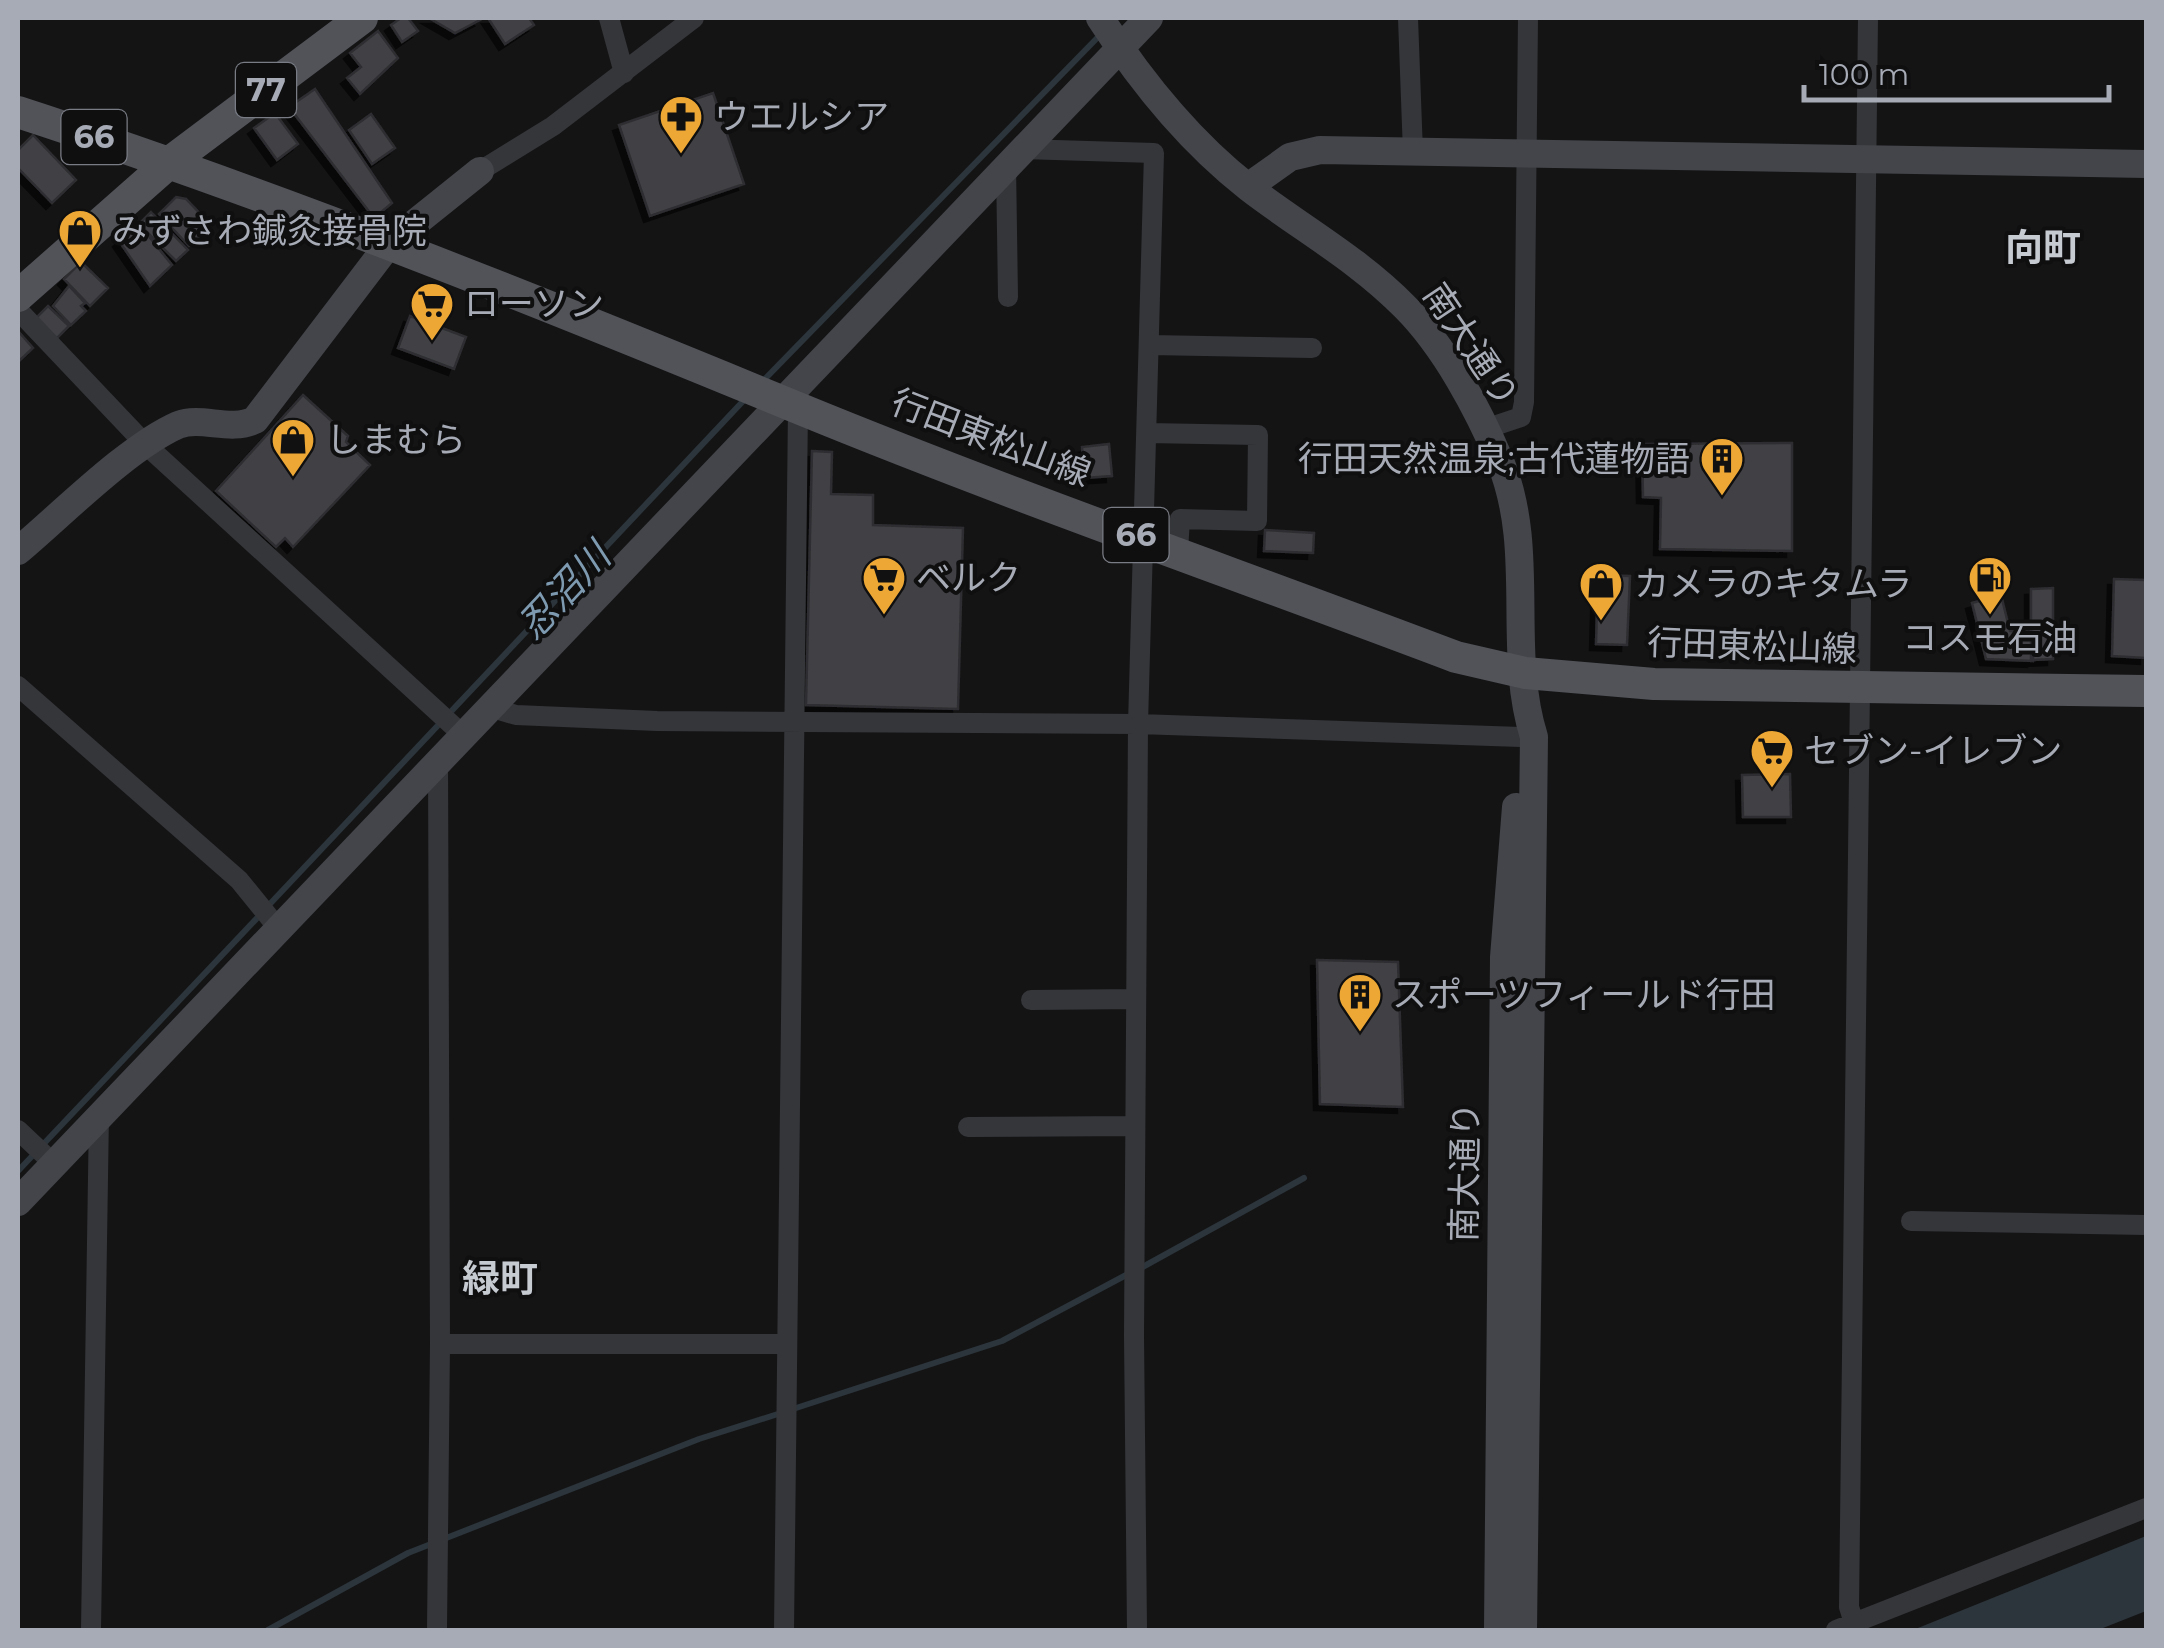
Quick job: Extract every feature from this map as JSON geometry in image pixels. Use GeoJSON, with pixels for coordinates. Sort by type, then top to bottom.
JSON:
{"type":"FeatureCollection","features":[{"type":"Feature","properties":{"kind":"main road","name":"77"},"geometry":{"type":"LineString","coordinates":[[18,296],[170,162],[362,18]]}},
{"type":"Feature","properties":{"kind":"main road","name":"行田東松山線"},"geometry":{"type":"LineString","coordinates":[[18,112],[170,162],[389,244],[790,404],[1456,657],[1525,674],[1654,684],[2146,691]]}},
{"type":"Feature","properties":{"kind":"street"},"geometry":{"type":"LineString","coordinates":[[609,18],[624,73]]}},
{"type":"Feature","properties":{"kind":"street"},"geometry":{"type":"LineString","coordinates":[[18,552],[146,445],[182,423],[240,427],[255,420],[389,244],[480,171],[552,126],[694,18]]}},
{"type":"Feature","properties":{"kind":"street","name":"南大通り"},"geometry":{"type":"LineString","coordinates":[[1100,18],[1119,48],[1188,132],[1248,187],[1358,263],[1408,310],[1485,430],[1502,465],[1518,522],[1525,674],[1504,956],[1498,1630]]}},
{"type":"Feature","properties":{"kind":"street"},"geometry":{"type":"LineString","coordinates":[[18,1202],[98,1113],[462,734],[790,404],[1014,157],[1149,18]]}},
{"type":"Feature","properties":{"kind":"street"},"geometry":{"type":"LineString","coordinates":[[1408,18],[1413,152]]}},
{"type":"Feature","properties":{"kind":"street"},"geometry":{"type":"LineString","coordinates":[[1485,430],[1520,416],[1524,402],[1528,18]]}},
{"type":"Feature","properties":{"kind":"street"},"geometry":{"type":"LineString","coordinates":[[1845,1627],[1849,1607],[1868,18]]}},
{"type":"Feature","properties":{"kind":"street"},"geometry":{"type":"LineString","coordinates":[[1248,187],[1304,151],[2146,164]]}},
{"type":"Feature","properties":{"kind":"street"},"geometry":{"type":"LineString","coordinates":[[1014,157],[1154,154],[1138,724],[1134,1126],[1137,1630]]}},
{"type":"Feature","properties":{"kind":"street"},"geometry":{"type":"LineString","coordinates":[[1008,297],[1014,157]]}},
{"type":"Feature","properties":{"kind":"street"},"geometry":{"type":"LineString","coordinates":[[18,310],[146,445],[462,734]]}},
{"type":"Feature","properties":{"kind":"street"},"geometry":{"type":"LineString","coordinates":[[1151,346],[1312,348]]}},
{"type":"Feature","properties":{"kind":"street"},"geometry":{"type":"LineString","coordinates":[[784,1630],[793,722],[790,404]]}},
{"type":"Feature","properties":{"kind":"street"},"geometry":{"type":"LineString","coordinates":[[1147,433],[1258,435],[1257,521],[1180,519],[1178,551]]}},
{"type":"Feature","properties":{"kind":"street"},"geometry":{"type":"LineString","coordinates":[[18,686],[239,880],[278,928]]}},
{"type":"Feature","properties":{"kind":"street"},"geometry":{"type":"LineString","coordinates":[[490,707],[516,715],[793,722],[1524,727]]}},
{"type":"Feature","properties":{"kind":"street","name":"南大通り"},"geometry":{"type":"LineString","coordinates":[[1523,1630],[1534,738],[1524,727]]}},
{"type":"Feature","properties":{"kind":"street"},"geometry":{"type":"LineString","coordinates":[[437,1630],[438,760]]}},
{"type":"Feature","properties":{"kind":"street"},"geometry":{"type":"LineString","coordinates":[[1031,1000],[1136,998]]}},
{"type":"Feature","properties":{"kind":"street"},"geometry":{"type":"LineString","coordinates":[[92,1630],[98,1113]]}},
{"type":"Feature","properties":{"kind":"street"},"geometry":{"type":"LineString","coordinates":[[968,1127],[1134,1126]]}},
{"type":"Feature","properties":{"kind":"street"},"geometry":{"type":"LineString","coordinates":[[18,1130],[54,1164]]}},
{"type":"Feature","properties":{"kind":"street"},"geometry":{"type":"LineString","coordinates":[[1911,1221],[2146,1225]]}},
{"type":"Feature","properties":{"kind":"street"},"geometry":{"type":"LineString","coordinates":[[440,1344],[787,1344]]}},
{"type":"Feature","properties":{"kind":"street"},"geometry":{"type":"LineString","coordinates":[[1845,1627],[2146,1508]]}},
{"type":"Feature","properties":{"kind":"shaded area"},"geometry":{"type":"Polygon","coordinates":[[[2146,1536],[2146,1611],[2098,1630],[1913,1630],[2146,1536]]]}},
{"type":"Feature","properties":{"kind":"building"},"geometry":{"type":"Polygon","coordinates":[[[408,18],[418,31],[402,42],[391,25],[408,18]]]}},
{"type":"Feature","properties":{"kind":"building"},"geometry":{"type":"Polygon","coordinates":[[[429,18],[478,18],[480,20],[455,33],[429,18]]]}},
{"type":"Feature","properties":{"kind":"building"},"geometry":{"type":"Polygon","coordinates":[[[488,18],[529,18],[534,25],[505,44],[488,18]]]}},
{"type":"Feature","properties":{"kind":"building"},"geometry":{"type":"Polygon","coordinates":[[[378,31],[398,58],[360,94],[347,78],[361,67],[350,53],[378,31]]]}},
{"type":"Feature","properties":{"kind":"building"},"geometry":{"type":"Polygon","coordinates":[[[315,89],[392,203],[374,218],[289,107],[315,89]]]}},
{"type":"Feature","properties":{"kind":"building","name":"ウエルシア"},"geometry":{"type":"Polygon","coordinates":[[[713,93],[744,184],[650,216],[619,125],[713,93]]]}},
{"type":"Feature","properties":{"kind":"building"},"geometry":{"type":"Polygon","coordinates":[[[275,113],[298,144],[277,160],[254,128],[275,113]]]}},
{"type":"Feature","properties":{"kind":"building"},"geometry":{"type":"Polygon","coordinates":[[[371,114],[395,148],[372,164],[349,130],[371,114]]]}},
{"type":"Feature","properties":{"kind":"building"},"geometry":{"type":"Polygon","coordinates":[[[33,135],[76,180],[52,203],[18,168],[18,150],[33,135]]]}},
{"type":"Feature","properties":{"kind":"building"},"geometry":{"type":"Polygon","coordinates":[[[176,197],[186,199],[211,225],[189,246],[159,214],[176,197]]]}},
{"type":"Feature","properties":{"kind":"building"},"geometry":{"type":"Polygon","coordinates":[[[151,212],[188,250],[176,261],[139,224],[151,212]]]}},
{"type":"Feature","properties":{"kind":"building"},"geometry":{"type":"Polygon","coordinates":[[[138,223],[172,265],[150,286],[119,241],[138,223]]]}},
{"type":"Feature","properties":{"kind":"building"},"geometry":{"type":"Polygon","coordinates":[[[81,262],[108,288],[90,306],[64,279],[81,262]]]}},
{"type":"Feature","properties":{"kind":"building"},"geometry":{"type":"Polygon","coordinates":[[[69,286],[85,303],[81,306],[86,311],[71,325],[53,306],[69,286]]]}},
{"type":"Feature","properties":{"kind":"building"},"geometry":{"type":"Polygon","coordinates":[[[48,306],[69,326],[56,339],[35,319],[48,306]]]}},
{"type":"Feature","properties":{"kind":"building","name":"ローソン"},"geometry":{"type":"Polygon","coordinates":[[[410,316],[466,337],[454,369],[398,348],[410,316]]]}},
{"type":"Feature","properties":{"kind":"building"},"geometry":{"type":"Polygon","coordinates":[[[18,331],[33,348],[18,362],[18,331]]]}},
{"type":"Feature","properties":{"kind":"building","name":"しまむら"},"geometry":{"type":"Polygon","coordinates":[[[303,395],[348,436],[346,442],[370,465],[293,547],[285,538],[276,547],[216,491],[303,395]]]}},
{"type":"Feature","properties":{"kind":"building","name":"行田天然温泉;古代蓮物語"},"geometry":{"type":"Polygon","coordinates":[[[1792,443],[1792,551],[1660,549],[1661,498],[1643,497],[1642,444],[1792,443]]]}},
{"type":"Feature","properties":{"kind":"building"},"geometry":{"type":"Polygon","coordinates":[[[1109,444],[1112,476],[1084,478],[1082,447],[1109,444]]]}},
{"type":"Feature","properties":{"kind":"building","name":"ベルク"},"geometry":{"type":"Polygon","coordinates":[[[812,451],[832,452],[831,494],[873,495],[873,525],[963,528],[958,709],[806,705],[812,451]]]}},
{"type":"Feature","properties":{"kind":"building"},"geometry":{"type":"Polygon","coordinates":[[[1265,530],[1314,533],[1313,553],[1264,551],[1265,530]]]}},
{"type":"Feature","properties":{"kind":"building"},"geometry":{"type":"Polygon","coordinates":[[[1598,575],[1630,576],[1627,645],[1596,644],[1598,575]]]}},
{"type":"Feature","properties":{"kind":"building"},"geometry":{"type":"Polygon","coordinates":[[[2114,579],[2146,580],[2146,658],[2112,656],[2114,579]]]}},
{"type":"Feature","properties":{"kind":"building"},"geometry":{"type":"Polygon","coordinates":[[[2053,588],[2053,659],[2031,660],[2031,589],[2053,588]]]}},
{"type":"Feature","properties":{"kind":"building"},"geometry":{"type":"Polygon","coordinates":[[[2001,595],[2010,631],[2033,632],[2033,661],[1986,659],[1972,603],[2001,595]]]}},
{"type":"Feature","properties":{"kind":"building"},"geometry":{"type":"Polygon","coordinates":[[[1790,774],[1791,817],[1743,817],[1742,775],[1790,774]]]}},
{"type":"Feature","properties":{"kind":"building","name":"スポーツフィールド行田"},"geometry":{"type":"Polygon","coordinates":[[[1317,960],[1398,962],[1403,1107],[1320,1104],[1317,960]]]}},
{"type":"Feature","properties":{"kind":"waterway","name":"忍沼川"},"geometry":{"type":"LineString","coordinates":[[762,382],[1102,33]]}},
{"type":"Feature","properties":{"kind":"waterway","name":"忍沼川"},"geometry":{"type":"LineString","coordinates":[[268,906],[746,398]]}},
{"type":"Feature","properties":{"kind":"waterway","name":"忍沼川"},"geometry":{"type":"LineString","coordinates":[[18,1171],[260,915]]}},
{"type":"Feature","properties":{"kind":"waterway"},"geometry":{"type":"LineString","coordinates":[[1139,1269],[1304,1178]]}},
{"type":"Feature","properties":{"kind":"waterway"},"geometry":{"type":"LineString","coordinates":[[793,1409],[1002,1341],[1128,1274]]}},
{"type":"Feature","properties":{"kind":"waterway"},"geometry":{"type":"LineString","coordinates":[[268,1630],[408,1553],[699,1439],[781,1413]]}},
{"type":"Feature","properties":{"kind":"place","name":"ウエルシア"},"geometry":{"type":"Point","coordinates":[681,155]}},
{"type":"Feature","properties":{"kind":"place","name":"みずさわ鍼灸接骨院"},"geometry":{"type":"Point","coordinates":[80,269]}},
{"type":"Feature","properties":{"kind":"place","name":"ローソン"},"geometry":{"type":"Point","coordinates":[432,342]}},
{"type":"Feature","properties":{"kind":"place","name":"しまむら"},"geometry":{"type":"Point","coordinates":[293,478]}},
{"type":"Feature","properties":{"kind":"place","name":"行田天然温泉;古代蓮物語"},"geometry":{"type":"Point","coordinates":[1722,497]}},
{"type":"Feature","properties":{"kind":"place","name":"ベルク"},"geometry":{"type":"Point","coordinates":[884,616]}},
{"type":"Feature","properties":{"kind":"place","name":"コスモ石油"},"geometry":{"type":"Point","coordinates":[1990,616]}},
{"type":"Feature","properties":{"kind":"place","name":"カメラのキタムラ"},"geometry":{"type":"Point","coordinates":[1601,622]}},
{"type":"Feature","properties":{"kind":"place","name":"セブン-イレブン"},"geometry":{"type":"Point","coordinates":[1772,789]}},
{"type":"Feature","properties":{"kind":"place","name":"スポーツフィールド行田"},"geometry":{"type":"Point","coordinates":[1360,1033]}},
{"type":"Feature","properties":{"kind":"district","name":"向町"},"geometry":{"type":"Point","coordinates":[2043,248]}},
{"type":"Feature","properties":{"kind":"district","name":"緑町"},"geometry":{"type":"Point","coordinates":[500,1279]}}]}
